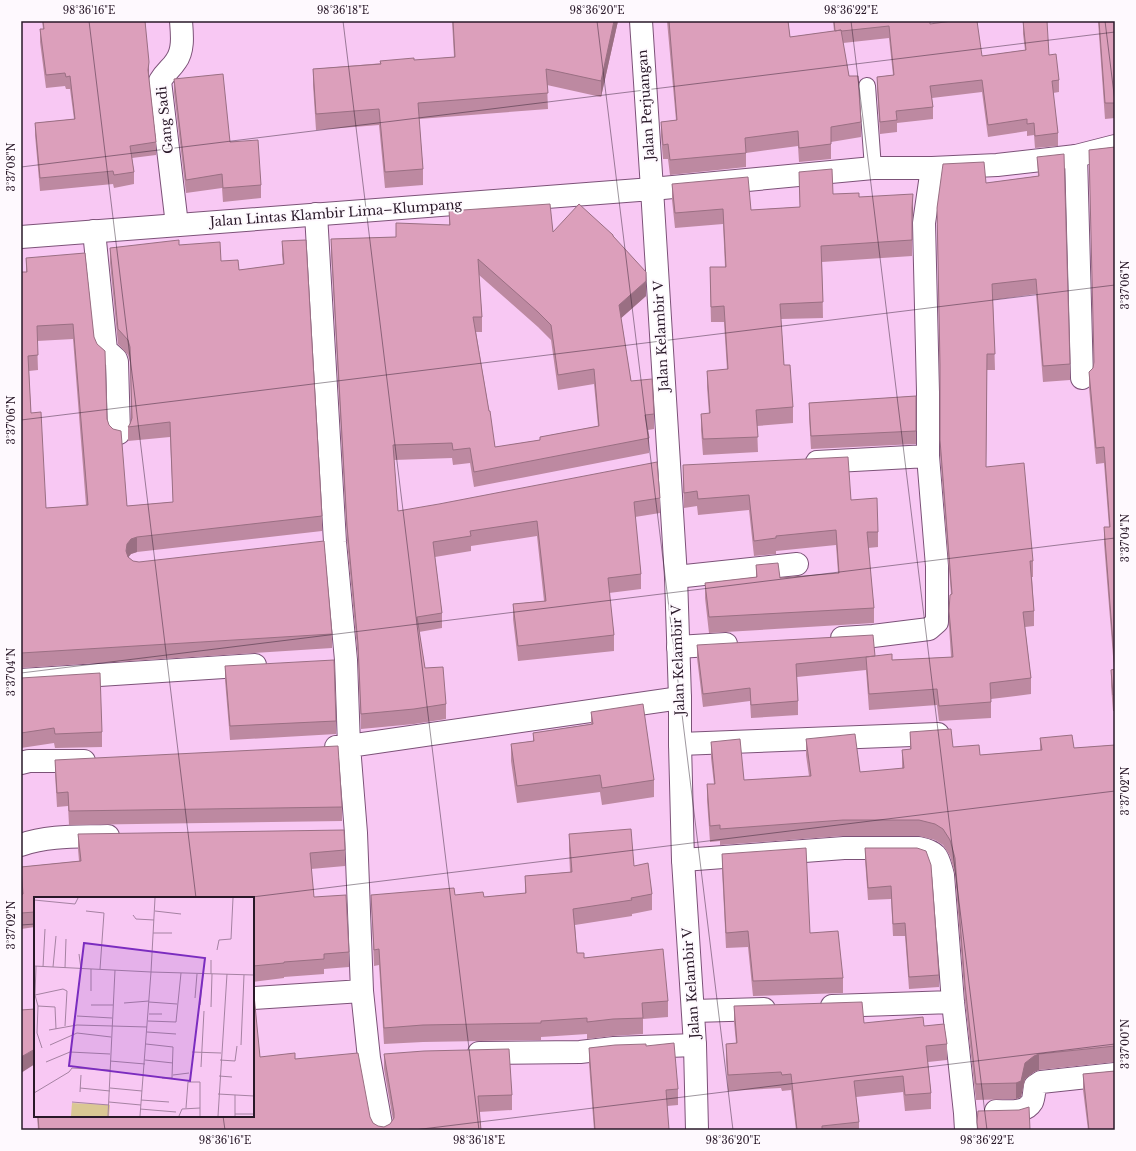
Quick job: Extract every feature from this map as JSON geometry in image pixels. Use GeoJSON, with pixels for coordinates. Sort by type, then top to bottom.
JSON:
{"type":"FeatureCollection","features":[{"type":"Feature","properties":{"kind":"street","name":"Gang Sadi"},"geometry":{"type":"LineString","coordinates":[[177,224],[160,81],[165,73],[177,61],[182,46],[181,21]]}},
{"type":"Feature","properties":{"kind":"street","name":"Jalan Perjuangan"},"geometry":{"type":"LineString","coordinates":[[641,21],[652,189]]}},
{"type":"Feature","properties":{"kind":"street","name":"Jalan Lintas Klambir Lima–Klumpang"},"geometry":{"type":"LineString","coordinates":[[21,236],[652,189],[873,168],[932,168],[997,165],[1076,156],[1115,146]]}},
{"type":"Feature","properties":{"kind":"street"},"geometry":{"type":"LineString","coordinates":[[1076,156],[1082,378]]}},
{"type":"Feature","properties":{"kind":"street"},"geometry":{"type":"LineString","coordinates":[[826,639],[873,636],[929,629],[937,622],[937,566],[928,456],[924,223],[932,168]]}},
{"type":"Feature","properties":{"kind":"street","name":"Jalan Kelambir V"},"geometry":{"type":"LineString","coordinates":[[652,189],[676,577],[683,860],[694,1011],[697,1130]]}},
{"type":"Feature","properties":{"kind":"street"},"geometry":{"type":"LineString","coordinates":[[316,214],[327,543],[338,660],[350,746],[348,833],[362,992],[369,1058],[382,1130]]}},
{"type":"Feature","properties":{"kind":"street"},"geometry":{"type":"LineString","coordinates":[[94,231],[106,350],[116,359],[117,362],[119,433]]}},
{"type":"Feature","properties":{"kind":"street"},"geometry":{"type":"LineString","coordinates":[[795,463],[928,456]]}},
{"type":"Feature","properties":{"kind":"street"},"geometry":{"type":"LineString","coordinates":[[676,577],[797,564]]}},
{"type":"Feature","properties":{"kind":"street"},"geometry":{"type":"LineString","coordinates":[[678,647],[748,643]]}},
{"type":"Feature","properties":{"kind":"street"},"geometry":{"type":"LineString","coordinates":[[21,680],[275,664]]}},
{"type":"Feature","properties":{"kind":"street"},"geometry":{"type":"LineString","coordinates":[[318,748],[350,746],[680,698]]}},
{"type":"Feature","properties":{"kind":"street"},"geometry":{"type":"LineString","coordinates":[[680,744],[947,734]]}},
{"type":"Feature","properties":{"kind":"street"},"geometry":{"type":"LineString","coordinates":[[21,763],[28,761],[106,759]]}},
{"type":"Feature","properties":{"kind":"street"},"geometry":{"type":"LineString","coordinates":[[21,845],[34,840],[59,837],[124,836]]}},
{"type":"Feature","properties":{"kind":"street"},"geometry":{"type":"LineString","coordinates":[[683,860],[844,848],[912,848],[929,850],[935,853],[939,859],[943,875],[953,1002],[966,1121],[1019,1111],[1028,1107],[1032,1102],[1035,1086],[1041,1082],[1115,1074]]}},
{"type":"Feature","properties":{"kind":"street"},"geometry":{"type":"LineString","coordinates":[[254,998],[362,992]]}},
{"type":"Feature","properties":{"kind":"street"},"geometry":{"type":"LineString","coordinates":[[811,1007],[953,1002]]}},
{"type":"Feature","properties":{"kind":"street"},"geometry":{"type":"LineString","coordinates":[[694,1011],[780,1008]]}},
{"type":"Feature","properties":{"kind":"street"},"geometry":{"type":"LineString","coordinates":[[462,1053],[580,1052],[614,1048],[695,1045]]}},
{"type":"Feature","properties":{"kind":"street"},"geometry":{"type":"LineString","coordinates":[[369,1058],[392,1056]]}},
{"type":"Feature","properties":{"kind":"lane"},"geometry":{"type":"LineString","coordinates":[[867,86],[868,121],[873,168]]}},
{"type":"Feature","properties":{"kind":"building"},"geometry":{"type":"Polygon","coordinates":[[[43,21],[145,21],[149,62],[148,70],[156,142],[130,146],[134,172],[114,175],[113,171],[40,178],[35,123],[75,119],[70,76],[66,77],[65,73],[46,75],[40,29],[44,29],[43,21]]]}},
{"type":"Feature","properties":{"kind":"building"},"geometry":{"type":"Polygon","coordinates":[[[453,21],[614,21],[601,81],[546,69],[548,93],[418,103],[423,169],[385,172],[379,109],[316,114],[313,69],[381,64],[380,61],[414,58],[414,60],[455,57],[453,21]]]}},
{"type":"Feature","properties":{"kind":"building"},"geometry":{"type":"Polygon","coordinates":[[[669,21],[788,21],[790,37],[841,30],[849,76],[858,76],[861,122],[831,127],[831,144],[799,148],[798,131],[745,138],[746,153],[670,160],[668,144],[663,145],[661,122],[677,120],[669,21]]]}},
{"type":"Feature","properties":{"kind":"building"},"geometry":{"type":"Polygon","coordinates":[[[834,21],[930,21],[930,24],[952,21],[977,21],[982,56],[1026,50],[1023,21],[1047,21],[1049,55],[1056,54],[1059,80],[1052,81],[1058,133],[1035,136],[1034,123],[1027,124],[1027,119],[988,125],[982,80],[930,86],[933,107],[896,111],[897,120],[880,122],[877,77],[894,75],[889,26],[835,31],[834,21]]]}},
{"type":"Feature","properties":{"kind":"building"},"geometry":{"type":"Polygon","coordinates":[[[1099,21],[1115,21],[1115,103],[1105,103],[1099,21]]]}},
{"type":"Feature","properties":{"kind":"building"},"geometry":{"type":"Polygon","coordinates":[[[223,74],[230,142],[258,140],[261,185],[223,188],[222,174],[186,180],[174,79],[223,74]]]}},
{"type":"Feature","properties":{"kind":"building"},"geometry":{"type":"Polygon","coordinates":[[[1115,147],[1115,669],[1104,527],[1110,527],[1104,447],[1096,448],[1089,372],[1093,368],[1094,362],[1089,150],[1115,147]]]}},
{"type":"Feature","properties":{"kind":"building"},"geometry":{"type":"Polygon","coordinates":[[[1064,154],[1070,364],[1043,366],[1036,279],[992,284],[995,354],[987,354],[986,467],[1024,463],[1033,561],[1030,561],[1034,611],[1023,612],[1031,678],[990,683],[991,702],[939,706],[937,689],[869,694],[866,657],[892,654],[892,660],[953,657],[949,611],[950,595],[952,594],[940,440],[937,208],[943,164],[984,162],[986,183],[1039,176],[1037,157],[1064,154]]]}},
{"type":"Feature","properties":{"kind":"building"},"geometry":{"type":"Polygon","coordinates":[[[832,169],[833,194],[859,193],[859,197],[913,194],[912,240],[821,246],[823,302],[780,304],[784,365],[790,365],[793,407],[756,410],[758,437],[703,439],[701,414],[710,413],[707,371],[728,369],[724,306],[711,307],[710,267],[726,267],[723,209],[675,213],[672,184],[748,177],[751,210],[800,207],[799,172],[832,169]]]}},
{"type":"Feature","properties":{"kind":"building"},"geometry":{"type":"Polygon","coordinates":[[[550,204],[553,232],[579,204],[613,235],[646,272],[646,281],[619,305],[631,381],[652,379],[654,414],[645,415],[649,438],[474,472],[470,448],[453,450],[452,443],[393,445],[398,511],[657,462],[660,498],[634,502],[641,574],[608,578],[614,635],[518,646],[513,604],[546,601],[537,521],[470,531],[471,536],[433,542],[442,613],[417,617],[425,668],[443,667],[446,704],[414,709],[361,714],[358,644],[347,526],[331,239],[396,237],[396,223],[450,225],[449,211],[550,204]],[[478,259],[482,317],[473,317],[495,447],[540,440],[540,437],[599,426],[594,369],[558,375],[551,325],[478,259]]]}},
{"type":"Feature","properties":{"kind":"building"},"geometry":{"type":"Polygon","coordinates":[[[179,240],[179,245],[220,242],[221,261],[238,260],[239,270],[284,264],[282,241],[306,240],[322,516],[137,537],[131,539],[127,544],[126,551],[128,557],[133,561],[139,562],[324,541],[332,634],[21,653],[21,272],[27,272],[26,258],[85,253],[94,337],[97,344],[105,351],[107,419],[109,425],[113,429],[121,431],[127,506],[173,502],[170,422],[128,427],[132,418],[130,347],[128,340],[118,329],[110,248],[179,240]],[[73,324],[37,326],[38,355],[28,356],[31,413],[41,412],[46,508],[88,505],[73,324]]]}},
{"type":"Feature","properties":{"kind":"building"},"geometry":{"type":"Polygon","coordinates":[[[916,396],[916,431],[811,436],[809,403],[916,396]]]}},
{"type":"Feature","properties":{"kind":"building"},"geometry":{"type":"Polygon","coordinates":[[[848,457],[851,500],[877,498],[878,532],[867,532],[874,608],[709,617],[705,583],[757,577],[756,565],[778,563],[780,578],[839,573],[836,530],[776,536],[776,538],[754,541],[749,495],[698,499],[697,491],[684,493],[683,465],[848,457]]]}},
{"type":"Feature","properties":{"kind":"building"},"geometry":{"type":"Polygon","coordinates":[[[873,635],[875,656],[796,664],[798,701],[751,705],[750,688],[703,694],[697,645],[873,635]]]}},
{"type":"Feature","properties":{"kind":"building"},"geometry":{"type":"Polygon","coordinates":[[[334,660],[336,721],[230,726],[225,666],[334,660]]]}},
{"type":"Feature","properties":{"kind":"building"},"geometry":{"type":"Polygon","coordinates":[[[1115,669],[1115,695],[1113,695],[1111,670],[1115,669]]]}},
{"type":"Feature","properties":{"kind":"building"},"geometry":{"type":"Polygon","coordinates":[[[100,673],[102,732],[55,734],[54,728],[21,733],[21,678],[100,673]]]}},
{"type":"Feature","properties":{"kind":"building"},"geometry":{"type":"Polygon","coordinates":[[[643,704],[654,780],[602,788],[600,775],[517,786],[511,744],[534,741],[533,733],[593,724],[591,712],[643,704]]]}},
{"type":"Feature","properties":{"kind":"building"},"geometry":{"type":"Polygon","coordinates":[[[951,729],[953,747],[979,745],[980,755],[1042,750],[1040,738],[1072,735],[1074,748],[1115,745],[1115,1046],[1039,1054],[1025,1063],[1021,1081],[1016,1083],[976,1084],[965,985],[955,858],[950,840],[943,829],[935,824],[919,820],[843,820],[720,829],[720,825],[710,826],[707,784],[715,784],[711,742],[740,739],[744,780],[811,776],[806,739],[855,734],[860,772],[904,768],[902,750],[911,749],[910,732],[951,729]]]}},
{"type":"Feature","properties":{"kind":"building"},"geometry":{"type":"Polygon","coordinates":[[[338,746],[342,807],[69,811],[68,792],[57,793],[55,760],[338,746]]]}},
{"type":"Feature","properties":{"kind":"building"},"geometry":{"type":"Polygon","coordinates":[[[631,829],[634,866],[648,863],[652,894],[631,898],[632,900],[573,909],[577,953],[584,953],[584,958],[663,949],[668,1001],[642,1003],[643,1018],[587,1022],[587,1018],[541,1021],[541,1023],[423,1025],[384,1028],[379,949],[374,950],[371,895],[454,888],[455,895],[483,892],[484,897],[526,893],[525,876],[572,872],[569,834],[631,829]]]}},
{"type":"Feature","properties":{"kind":"building"},"geometry":{"type":"Polygon","coordinates":[[[344,830],[345,850],[310,853],[314,897],[346,895],[349,952],[324,954],[324,959],[254,966],[254,897],[34,897],[34,912],[21,913],[21,895],[23,894],[21,867],[81,861],[78,834],[344,830]]]}},
{"type":"Feature","properties":{"kind":"building"},"geometry":{"type":"Polygon","coordinates":[[[806,848],[810,933],[838,931],[843,978],[753,981],[748,931],[726,933],[722,854],[806,848]]]}},
{"type":"Feature","properties":{"kind":"building"},"geometry":{"type":"Polygon","coordinates":[[[865,848],[917,848],[926,851],[931,865],[939,975],[909,977],[905,923],[893,924],[891,886],[868,888],[865,848]]]}},
{"type":"Feature","properties":{"kind":"building"},"geometry":{"type":"Polygon","coordinates":[[[254,995],[260,1057],[295,1053],[295,1059],[358,1053],[370,1117],[373,1123],[378,1126],[384,1127],[390,1124],[394,1118],[384,1054],[424,1051],[509,1049],[512,1095],[478,1096],[481,1130],[39,1130],[38,1117],[254,1117],[254,995]]]}},
{"type":"Feature","properties":{"kind":"building"},"geometry":{"type":"Polygon","coordinates":[[[862,1002],[864,1023],[923,1017],[924,1026],[944,1024],[947,1044],[926,1046],[931,1093],[905,1095],[903,1076],[854,1081],[859,1122],[822,1126],[822,1130],[797,1130],[791,1074],[782,1075],[781,1072],[728,1075],[726,1044],[737,1043],[734,1006],[862,1002]]]}},
{"type":"Feature","properties":{"kind":"building"},"geometry":{"type":"Polygon","coordinates":[[[34,1009],[34,1050],[21,1057],[21,1010],[34,1009]]]}},
{"type":"Feature","properties":{"kind":"building"},"geometry":{"type":"Polygon","coordinates":[[[674,1043],[678,1089],[666,1090],[669,1130],[595,1130],[589,1048],[615,1045],[646,1044],[646,1046],[674,1043]]]}},
{"type":"Feature","properties":{"kind":"building"},"geometry":{"type":"Polygon","coordinates":[[[1115,1071],[1115,1129],[1089,1130],[1083,1074],[1115,1071]]]}},
{"type":"Feature","properties":{"kind":"building"},"geometry":{"type":"Polygon","coordinates":[[[1029,1107],[1030,1130],[978,1130],[978,1111],[1019,1110],[1029,1107]]]}}]}
